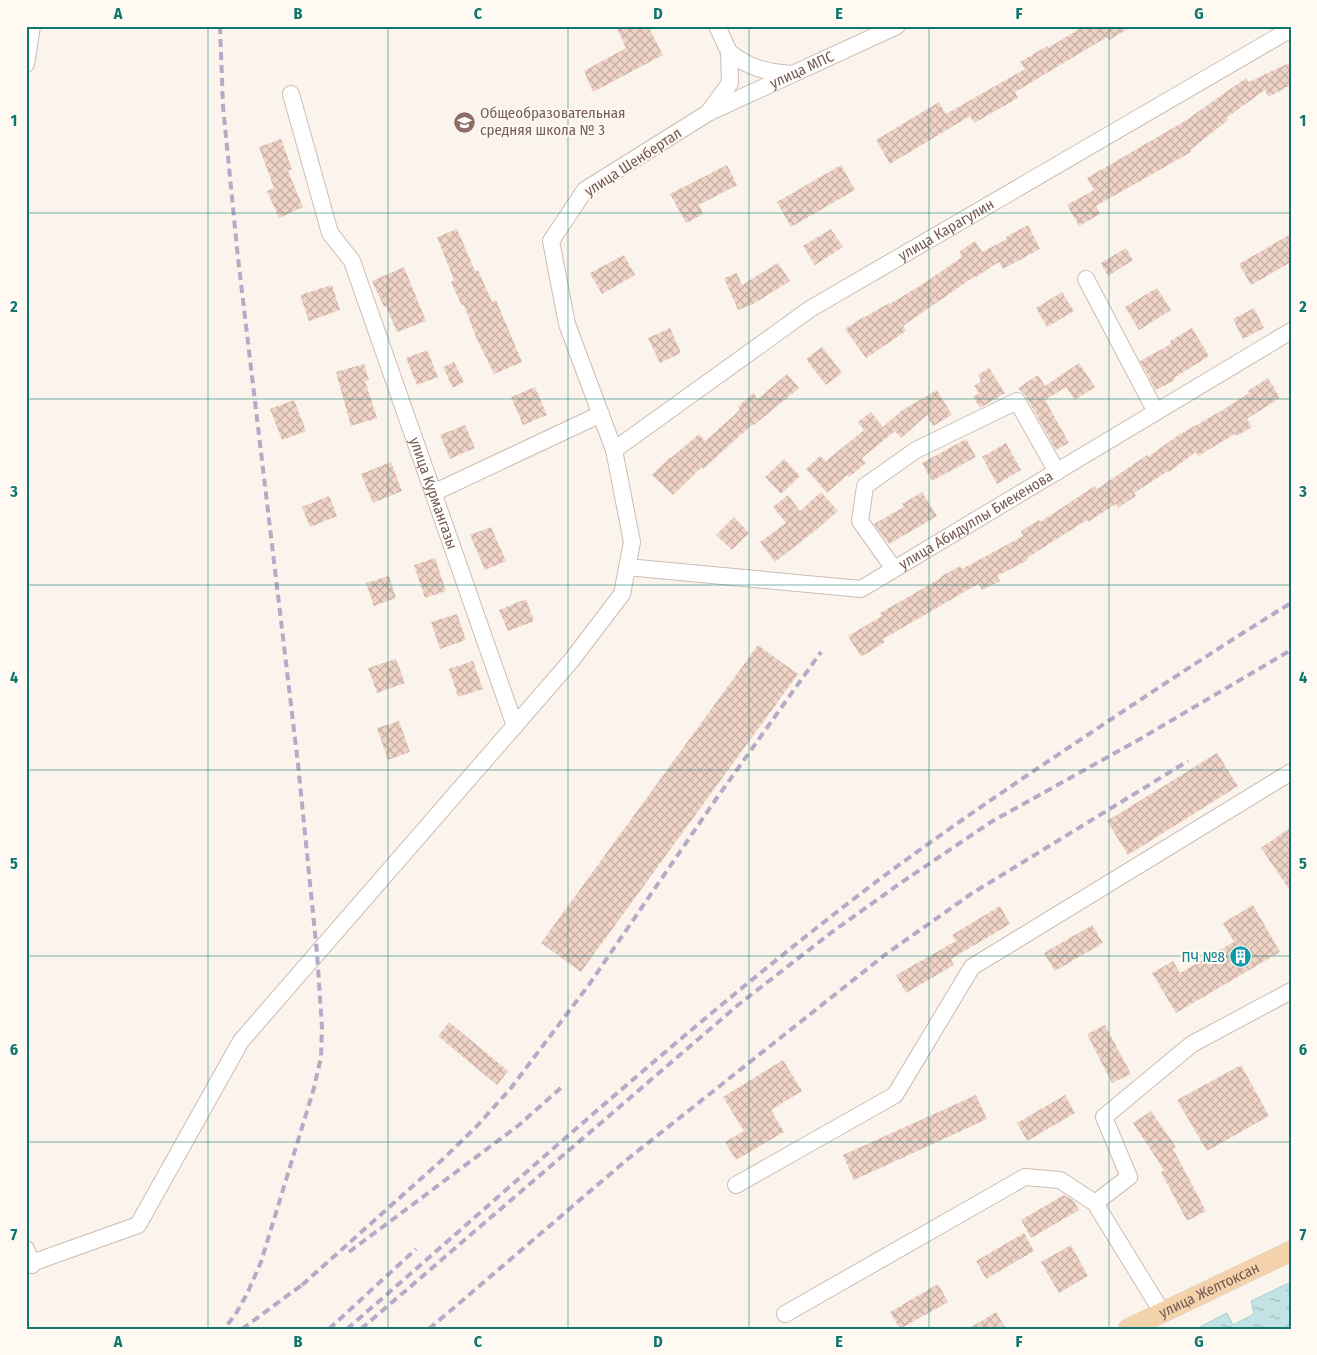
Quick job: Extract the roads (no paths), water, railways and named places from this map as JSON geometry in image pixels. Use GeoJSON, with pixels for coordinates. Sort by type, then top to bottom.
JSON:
{"type":"FeatureCollection","features":[{"type":"Feature","properties":{"kind":"main road","name":"улица Желтоксан"},"geometry":{"type":"LineString","coordinates":[[1128,1329],[1291,1250]]}},
{"type":"Feature","properties":{"kind":"street"},"geometry":{"type":"LineString","coordinates":[[26,64],[32,26]]}},
{"type":"Feature","properties":{"kind":"street","name":"улица Шенбертал"},"geometry":{"type":"LineString","coordinates":[[28,1260],[138,1225],[241,1042],[571,661],[622,594],[632,542],[614,450],[567,324],[550,241],[585,190],[708,113],[730,83],[729,52],[717,26]]}},
{"type":"Feature","properties":{"kind":"street","name":"улица МПС"},"geometry":{"type":"LineString","coordinates":[[708,113],[897,26]]}},
{"type":"Feature","properties":{"kind":"street","name":"улица Карагулин"},"geometry":{"type":"LineString","coordinates":[[614,450],[810,308],[1291,29]]}},
{"type":"Feature","properties":{"kind":"street"},"geometry":{"type":"LineString","coordinates":[[729,52],[741,62],[756,68],[793,74]]}},
{"type":"Feature","properties":{"kind":"street","name":"улица Курмангазы"},"geometry":{"type":"LineString","coordinates":[[291,94],[330,233],[352,261],[515,726]]}},
{"type":"Feature","properties":{"kind":"street"},"geometry":{"type":"LineString","coordinates":[[1086,279],[1156,412]]}},
{"type":"Feature","properties":{"kind":"street","name":"улица Абидуллы Биекенова"},"geometry":{"type":"LineString","coordinates":[[627,567],[861,589],[1291,331]]}},
{"type":"Feature","properties":{"kind":"street"},"geometry":{"type":"LineString","coordinates":[[894,570],[860,522],[865,486],[916,450],[1017,401],[1057,472]]}},
{"type":"Feature","properties":{"kind":"street"},"geometry":{"type":"LineString","coordinates":[[433,493],[601,414]]}},
{"type":"Feature","properties":{"kind":"street"},"geometry":{"type":"LineString","coordinates":[[736,1185],[895,1095],[972,967],[1291,772]]}},
{"type":"Feature","properties":{"kind":"street"},"geometry":{"type":"LineString","coordinates":[[1095,1202],[1129,1177],[1104,1118],[1192,1044],[1291,991]]}},
{"type":"Feature","properties":{"kind":"street"},"geometry":{"type":"LineString","coordinates":[[785,1314],[1025,1176],[1060,1180],[1095,1202],[1162,1312]]}},
{"type":"Feature","properties":{"kind":"water"},"geometry":{"type":"Polygon","coordinates":[[[1291,1282],[1291,1329],[1196,1329],[1227,1313],[1233,1325],[1254,1314],[1251,1301],[1291,1282]]]}},
{"type":"Feature","properties":{"kind":"railway"},"geometry":{"type":"LineString","coordinates":[[220,26],[223,106],[238,258],[298,764],[317,953],[322,1028],[321,1057],[314,1088],[261,1262],[247,1294],[235,1315],[224,1329]]}},
{"type":"Feature","properties":{"kind":"railway"},"geometry":{"type":"LineString","coordinates":[[347,1329],[669,1049],[734,994],[868,888],[1026,776],[1237,636],[1291,603]]}},
{"type":"Feature","properties":{"kind":"railway"},"geometry":{"type":"LineString","coordinates":[[361,1329],[738,1005],[832,932],[991,822],[1140,739],[1291,650]]}},
{"type":"Feature","properties":{"kind":"railway"},"geometry":{"type":"LineString","coordinates":[[302,1285],[442,1160],[476,1127],[511,1088],[588,986],[714,802],[821,652]]}},
{"type":"Feature","properties":{"kind":"railway"},"geometry":{"type":"LineString","coordinates":[[429,1329],[629,1158],[886,954],[971,894],[1188,761]]}},
{"type":"Feature","properties":{"kind":"railway"},"geometry":{"type":"LineString","coordinates":[[349,1252],[519,1125],[564,1085]]}},
{"type":"Feature","properties":{"kind":"railway"},"geometry":{"type":"LineString","coordinates":[[329,1329],[416,1249]]}},
{"type":"Feature","properties":{"kind":"railway"},"geometry":{"type":"LineString","coordinates":[[242,1329],[306,1282]]}},
{"type":"Feature","properties":{"kind":"place","name":"Общеобразовательная средняя школа № 3"},"geometry":{"type":"Point","coordinates":[464,122]}},
{"type":"Feature","properties":{"kind":"place","name":"ПЧ №8"},"geometry":{"type":"Point","coordinates":[1241,957]}}]}
